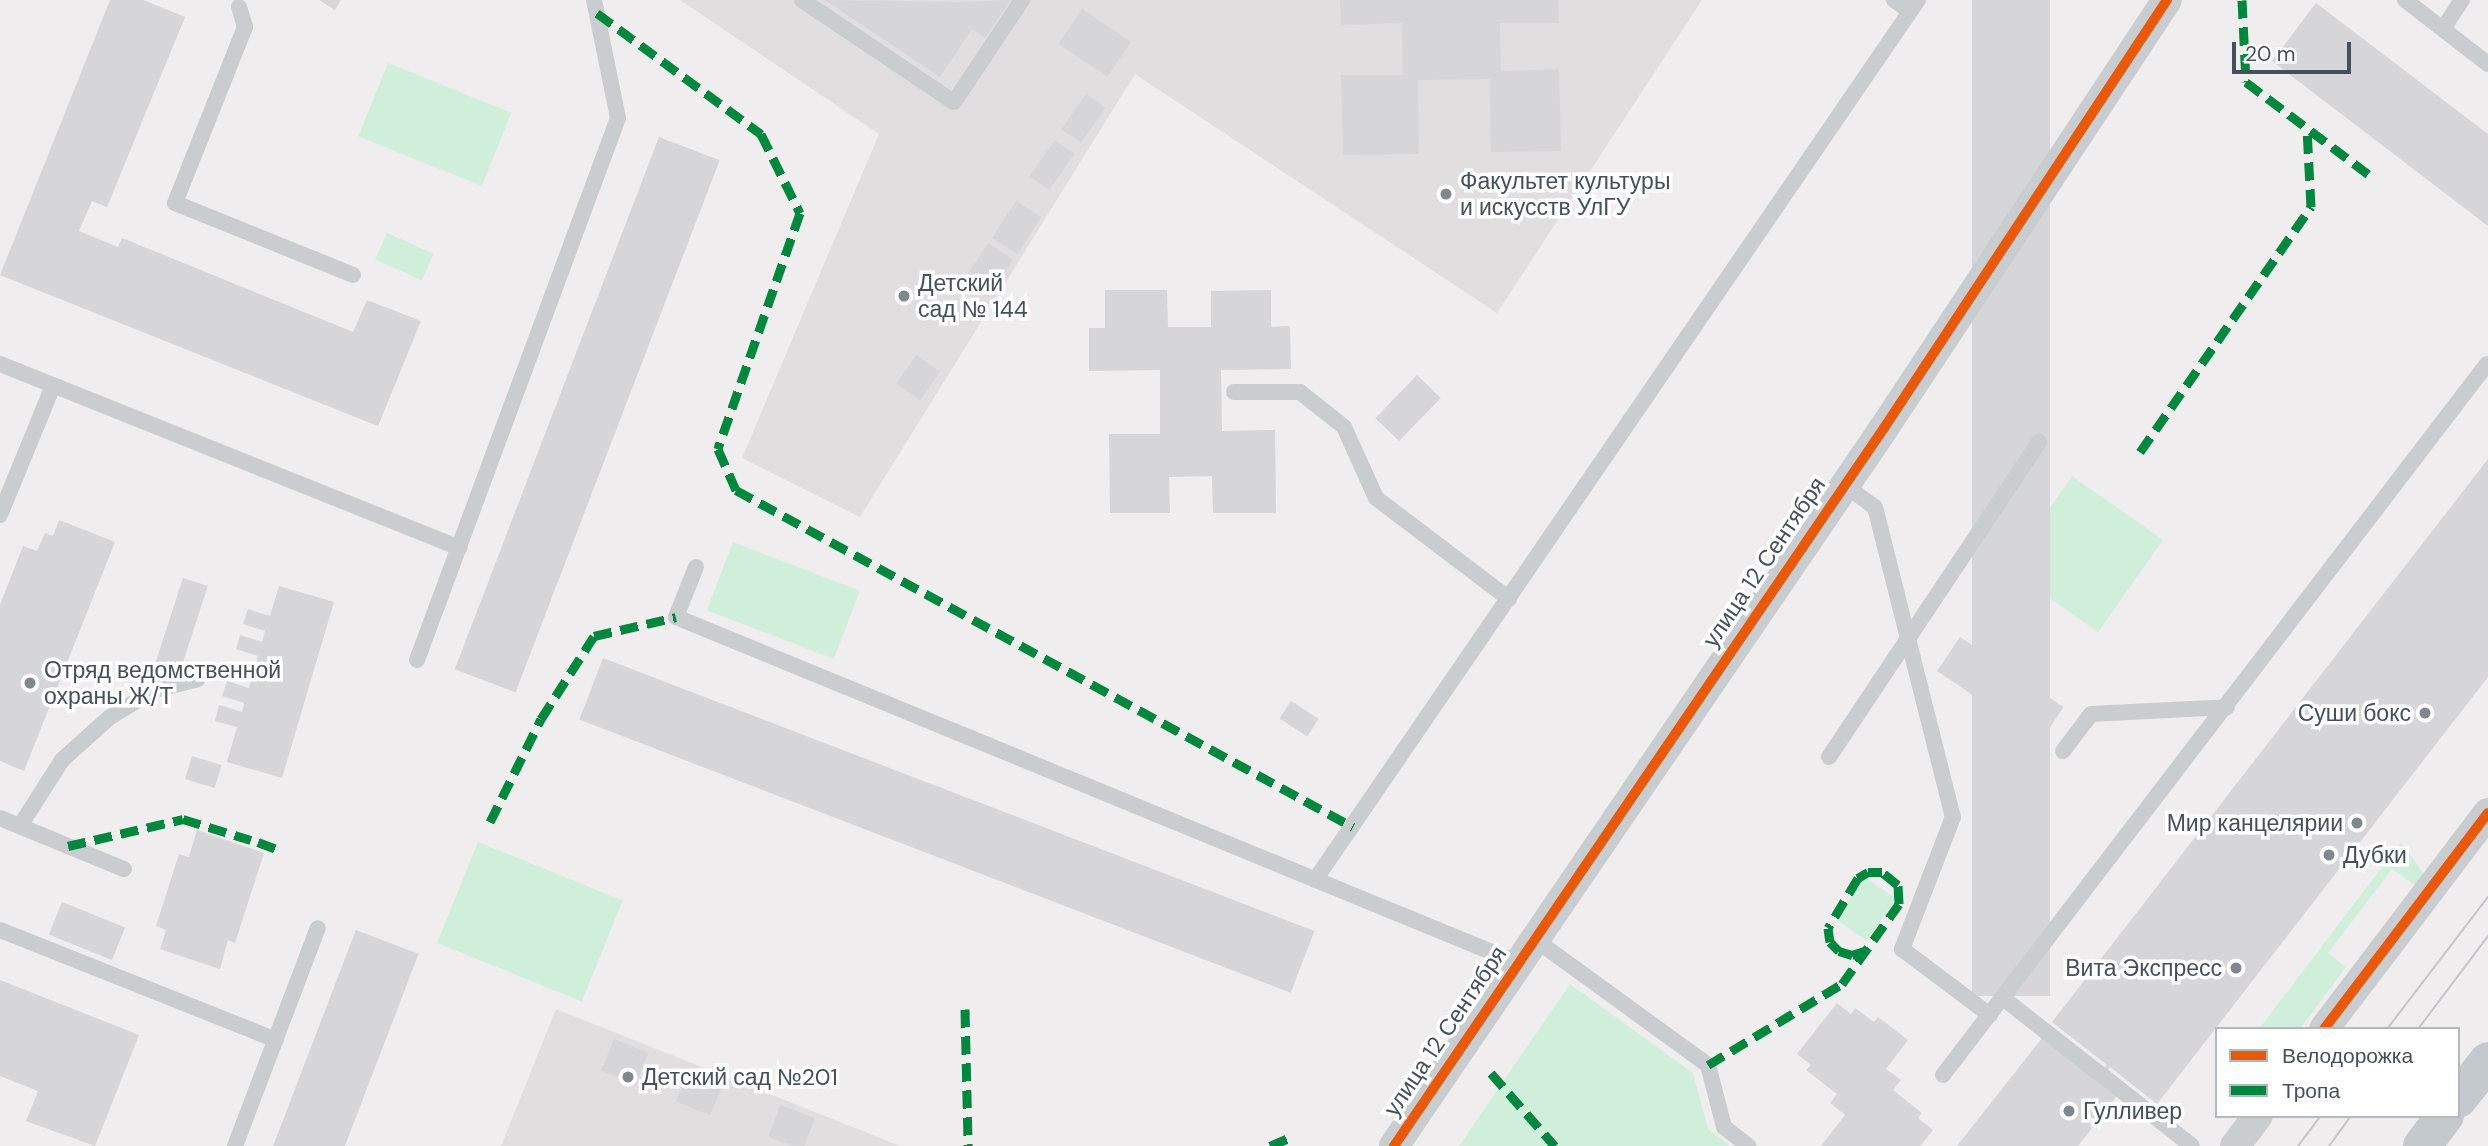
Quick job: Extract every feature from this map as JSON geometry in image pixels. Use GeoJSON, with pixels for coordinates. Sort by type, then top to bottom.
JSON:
{"type":"FeatureCollection","features":[{"type":"Feature","properties":{"kind":"main road"},"geometry":{"type":"LineString","coordinates":[[2460,1096],[2488,1060]]}},
{"type":"Feature","properties":{"kind":"main road"},"geometry":{"type":"LineString","coordinates":[[2422,1146],[2443,1118]]}},
{"type":"Feature","properties":{"kind":"street","name":"улица 12 Сентября"},"geometry":{"type":"LineString","coordinates":[[1394,1146],[2167,0]]}},
{"type":"Feature","properties":{"kind":"street"},"geometry":{"type":"LineString","coordinates":[[2326,1027],[2488,813]]}},
{"type":"Feature","properties":{"kind":"street"},"geometry":{"type":"LineString","coordinates":[[2235,1146],[2256,1118]]}},
{"type":"Feature","properties":{"kind":"lane"},"geometry":{"type":"LineString","coordinates":[[417,660],[618,118],[594,0]]}},
{"type":"Feature","properties":{"kind":"lane"},"geometry":{"type":"LineString","coordinates":[[802,0],[954,102],[1023,0]]}},
{"type":"Feature","properties":{"kind":"lane"},"geometry":{"type":"LineString","coordinates":[[1315,880],[1914,6],[1894,0]]}},
{"type":"Feature","properties":{"kind":"lane"},"geometry":{"type":"LineString","coordinates":[[2404,0],[2488,64]]}},
{"type":"Feature","properties":{"kind":"lane"},"geometry":{"type":"LineString","coordinates":[[2442,29],[2462,0]]}},
{"type":"Feature","properties":{"kind":"lane"},"geometry":{"type":"LineString","coordinates":[[236,3],[245,27],[175,203],[353,275]]}},
{"type":"Feature","properties":{"kind":"lane"},"geometry":{"type":"LineString","coordinates":[[0,364],[459,548]]}},
{"type":"Feature","properties":{"kind":"lane"},"geometry":{"type":"LineString","coordinates":[[1944,1075],[2487,364]]}},
{"type":"Feature","properties":{"kind":"lane"},"geometry":{"type":"LineString","coordinates":[[0,515],[53,386]]}},
{"type":"Feature","properties":{"kind":"lane"},"geometry":{"type":"LineString","coordinates":[[1234,392],[1300,392],[1344,427],[1376,498],[1509,600]]}},
{"type":"Feature","properties":{"kind":"lane"},"geometry":{"type":"LineString","coordinates":[[1829,757],[2039,442]]}},
{"type":"Feature","properties":{"kind":"lane"},"geometry":{"type":"LineString","coordinates":[[1843,484],[1875,507],[1953,817],[1902,949],[1990,1015]]}},
{"type":"Feature","properties":{"kind":"lane"},"geometry":{"type":"LineString","coordinates":[[696,567],[676,617],[1315,880],[1525,950],[1708,1065],[1724,1127],[1748,1146]]}},
{"type":"Feature","properties":{"kind":"lane"},"geometry":{"type":"LineString","coordinates":[[20,826],[62,760],[110,717],[155,690],[198,679]]}},
{"type":"Feature","properties":{"kind":"lane"},"geometry":{"type":"LineString","coordinates":[[2063,751],[2091,714],[2227,707]]}},
{"type":"Feature","properties":{"kind":"lane"},"geometry":{"type":"LineString","coordinates":[[0,818],[124,869]]}},
{"type":"Feature","properties":{"kind":"lane"},"geometry":{"type":"LineString","coordinates":[[236,1146],[318,928]]}},
{"type":"Feature","properties":{"kind":"lane"},"geometry":{"type":"LineString","coordinates":[[0,930],[276,1040]]}},
{"type":"Feature","properties":{"kind":"lane"},"geometry":{"type":"LineString","coordinates":[[2004,998],[2192,1146]]}},
{"type":"Feature","properties":{"kind":"shaded area"},"geometry":{"type":"Polygon","coordinates":[[[680,0],[1702,0],[1497,313],[1135,74],[860,517],[742,458],[879,134],[680,0]]]}},
{"type":"Feature","properties":{"kind":"shaded area","name":"Детский сад №201"},"geometry":{"type":"Polygon","coordinates":[[[556,1009],[900,1146],[501,1146],[556,1009]]]}},
{"type":"Feature","properties":{"kind":"green space"},"geometry":{"type":"Polygon","coordinates":[[[388,63],[511,113],[482,186],[358,136],[388,63]]]}},
{"type":"Feature","properties":{"kind":"green space"},"geometry":{"type":"Polygon","coordinates":[[[387,233],[434,254],[422,280],[375,259],[387,233]]]}},
{"type":"Feature","properties":{"kind":"green space"},"geometry":{"type":"Polygon","coordinates":[[[2072,476],[2163,540],[2098,632],[2007,569],[2072,476]]]}},
{"type":"Feature","properties":{"kind":"green space"},"geometry":{"type":"Polygon","coordinates":[[[733,542],[860,591],[834,659],[707,610],[733,542]]]}},
{"type":"Feature","properties":{"kind":"green space"},"geometry":{"type":"Polygon","coordinates":[[[478,842],[623,900],[582,1002],[437,943],[478,842]]]}},
{"type":"Feature","properties":{"kind":"green space"},"geometry":{"type":"Polygon","coordinates":[[[2401,842],[2424,874],[2416,886],[2392,869],[2328,953],[2346,967],[2301,1027],[2261,1027],[2401,842]]]}},
{"type":"Feature","properties":{"kind":"green space"},"geometry":{"type":"Polygon","coordinates":[[[1865,877],[1896,899],[1867,941],[1836,919],[1865,877]]]}},
{"type":"Feature","properties":{"kind":"green space"},"geometry":{"type":"Polygon","coordinates":[[[1570,984],[1693,1073],[1708,1129],[1730,1146],[1459,1146],[1570,984]]]}},
{"type":"Feature","properties":{"kind":"building"},"geometry":{"type":"Polygon","coordinates":[[[110,0],[143,0],[185,17],[107,207],[92,201],[79,231],[118,247],[122,238],[353,332],[367,300],[421,321],[378,426],[0,275],[110,0]]]}},
{"type":"Feature","properties":{"kind":"building"},"geometry":{"type":"Polygon","coordinates":[[[319,0],[341,0],[335,10],[319,0]]]}},
{"type":"Feature","properties":{"kind":"building"},"geometry":{"type":"Polygon","coordinates":[[[825,0],[1011,0],[985,38],[972,29],[940,77],[825,0]]]}},
{"type":"Feature","properties":{"kind":"building"},"geometry":{"type":"Polygon","coordinates":[[[1340,0],[1558,0],[1559,23],[1500,23],[1501,71],[1559,69],[1561,151],[1491,152],[1490,79],[1418,80],[1419,154],[1343,155],[1341,75],[1403,75],[1402,23],[1341,25],[1340,0]]]}},
{"type":"Feature","properties":{"kind":"building"},"geometry":{"type":"Polygon","coordinates":[[[1972,0],[2050,0],[2050,996],[1972,996],[1972,0]]]}},
{"type":"Feature","properties":{"kind":"building"},"geometry":{"type":"Polygon","coordinates":[[[2316,3],[2488,134],[2488,226],[2272,61],[2316,3]]]}},
{"type":"Feature","properties":{"kind":"building"},"geometry":{"type":"Polygon","coordinates":[[[1082,9],[1131,42],[1107,77],[1059,44],[1082,9]]]}},
{"type":"Feature","properties":{"kind":"building"},"geometry":{"type":"Polygon","coordinates":[[[1086,94],[1106,108],[1081,143],[1061,129],[1086,94]]]}},
{"type":"Feature","properties":{"kind":"building"},"geometry":{"type":"Polygon","coordinates":[[[659,137],[720,160],[515,692],[455,669],[659,137]]]}},
{"type":"Feature","properties":{"kind":"building"},"geometry":{"type":"Polygon","coordinates":[[[1055,140],[1075,154],[1049,190],[1030,176],[1055,140]]]}},
{"type":"Feature","properties":{"kind":"building"},"geometry":{"type":"Polygon","coordinates":[[[1016,201],[1041,217],[1017,254],[992,238],[1016,201]]]}},
{"type":"Feature","properties":{"kind":"building"},"geometry":{"type":"Polygon","coordinates":[[[988,243],[1013,259],[989,297],[963,281],[988,243]]]}},
{"type":"Feature","properties":{"kind":"building"},"geometry":{"type":"Polygon","coordinates":[[[1105,290],[1167,290],[1168,327],[1211,327],[1211,291],[1271,290],[1271,327],[1290,326],[1291,369],[1221,370],[1222,431],[1275,430],[1276,513],[1213,513],[1212,476],[1169,477],[1170,513],[1110,513],[1109,434],[1160,434],[1160,370],[1089,371],[1089,328],[1105,328],[1105,290]]]}},
{"type":"Feature","properties":{"kind":"building"},"geometry":{"type":"Polygon","coordinates":[[[916,355],[940,371],[920,400],[896,384],[916,355]]]}},
{"type":"Feature","properties":{"kind":"building"},"geometry":{"type":"Polygon","coordinates":[[[1417,375],[1441,398],[1399,441],[1375,418],[1417,375]]]}},
{"type":"Feature","properties":{"kind":"building"},"geometry":{"type":"Polygon","coordinates":[[[2488,459],[2488,677],[2157,1104],[2110,1067],[2099,1082],[2117,1096],[2078,1146],[1957,1146],[2042,1038],[2096,1079],[2107,1065],[2052,1022],[2488,459]]]}},
{"type":"Feature","properties":{"kind":"building","name":"Отряд ведомственной охраны Ж/Т"},"geometry":{"type":"Polygon","coordinates":[[[59,520],[115,542],[24,771],[0,761],[0,605],[23,546],[37,551],[45,533],[53,536],[59,520]]]}},
{"type":"Feature","properties":{"kind":"building"},"geometry":{"type":"Polygon","coordinates":[[[183,578],[208,586],[180,672],[155,664],[183,578]]]}},
{"type":"Feature","properties":{"kind":"building"},"geometry":{"type":"Polygon","coordinates":[[[279,586],[334,602],[282,778],[227,762],[237,727],[215,721],[219,705],[242,712],[244,703],[222,696],[227,681],[249,688],[258,656],[236,649],[240,635],[262,642],[265,631],[243,624],[248,609],[270,616],[279,586]]]}},
{"type":"Feature","properties":{"kind":"building"},"geometry":{"type":"Polygon","coordinates":[[[1960,637],[2064,707],[2041,741],[1937,671],[1960,637]]]}},
{"type":"Feature","properties":{"kind":"building"},"geometry":{"type":"Polygon","coordinates":[[[603,658],[1314,931],[1291,993],[579,720],[603,658]]]}},
{"type":"Feature","properties":{"kind":"building"},"geometry":{"type":"Polygon","coordinates":[[[1291,701],[1319,719],[1307,737],[1280,719],[1291,701]]]}},
{"type":"Feature","properties":{"kind":"building"},"geometry":{"type":"Polygon","coordinates":[[[192,756],[222,765],[215,788],[185,779],[192,756]]]}},
{"type":"Feature","properties":{"kind":"building"},"geometry":{"type":"Polygon","coordinates":[[[197,830],[264,853],[235,943],[228,940],[220,969],[160,949],[166,930],[156,926],[179,854],[189,857],[197,830]]]}},
{"type":"Feature","properties":{"kind":"building"},"geometry":{"type":"Polygon","coordinates":[[[62,902],[125,927],[112,960],[49,934],[62,902]]]}},
{"type":"Feature","properties":{"kind":"building"},"geometry":{"type":"Polygon","coordinates":[[[356,930],[419,954],[345,1146],[273,1146],[356,930]]]}},
{"type":"Feature","properties":{"kind":"building"},"geometry":{"type":"Polygon","coordinates":[[[0,980],[139,1035],[95,1146],[26,1121],[38,1091],[0,1076],[0,980]]]}},
{"type":"Feature","properties":{"kind":"building"},"geometry":{"type":"Polygon","coordinates":[[[1837,1003],[1851,1014],[1855,1008],[1874,1022],[1878,1017],[1908,1040],[1886,1069],[1901,1080],[1893,1090],[1922,1113],[1918,1118],[1933,1130],[1920,1146],[1821,1146],[1845,1115],[1830,1103],[1837,1094],[1806,1070],[1811,1065],[1797,1054],[1837,1003]]]}},
{"type":"Feature","properties":{"kind":"building"},"geometry":{"type":"Polygon","coordinates":[[[614,1039],[648,1053],[636,1084],[601,1071],[614,1039]]]}},
{"type":"Feature","properties":{"kind":"building"},"geometry":{"type":"Polygon","coordinates":[[[689,1069],[723,1083],[710,1115],[676,1101],[689,1069]]]}},
{"type":"Feature","properties":{"kind":"building"},"geometry":{"type":"Polygon","coordinates":[[[780,1105],[815,1118],[804,1146],[793,1146],[768,1137],[780,1105]]]}},
{"type":"Feature","properties":{"kind":"tram line"},"geometry":{"type":"LineString","coordinates":[[2389,1027],[2488,897]]}},
{"type":"Feature","properties":{"kind":"tram line"},"geometry":{"type":"LineString","coordinates":[[2420,1027],[2488,936]]}},
{"type":"Feature","properties":{"kind":"tram line"},"geometry":{"type":"LineString","coordinates":[[2298,1146],[2319,1118]]}},
{"type":"Feature","properties":{"kind":"tram line"},"geometry":{"type":"LineString","coordinates":[[2329,1146],[2350,1118]]}},
{"type":"Feature","properties":{"kind":"marked path"},"geometry":{"type":"LineString","coordinates":[[2242,0],[2246,82],[2368,174]]}},
{"type":"Feature","properties":{"kind":"marked path"},"geometry":{"type":"LineString","coordinates":[[597,13],[761,134],[800,213],[718,449],[736,490],[1353,827]]}},
{"type":"Feature","properties":{"kind":"marked path"},"geometry":{"type":"LineString","coordinates":[[2140,452],[2311,207],[2307,128]]}},
{"type":"Feature","properties":{"kind":"marked path"},"geometry":{"type":"LineString","coordinates":[[490,822],[541,719],[594,636],[676,617]]}},
{"type":"Feature","properties":{"kind":"marked path"},"geometry":{"type":"LineString","coordinates":[[68,846],[183,819],[251,840]]}},
{"type":"Feature","properties":{"kind":"marked path"},"geometry":{"type":"LineString","coordinates":[[258,842],[282,851]]}},
{"type":"Feature","properties":{"kind":"marked path"},"geometry":{"type":"LineString","coordinates":[[1708,1065],[1842,984],[1899,904],[1898,885],[1882,872],[1868,872],[1858,878],[1828,928],[1830,942],[1839,951],[1852,955],[1867,950]]}},
{"type":"Feature","properties":{"kind":"marked path"},"geometry":{"type":"LineString","coordinates":[[965,1009],[968,1146]]}},
{"type":"Feature","properties":{"kind":"marked path"},"geometry":{"type":"LineString","coordinates":[[1491,1073],[1555,1146]]}},
{"type":"Feature","properties":{"kind":"marked path"},"geometry":{"type":"LineString","coordinates":[[1270,1146],[1291,1137]]}},
{"type":"Feature","properties":{"kind":"cycle path"},"geometry":{"type":"LineString","coordinates":[[1394,1146],[1884,428],[2167,0]]}},
{"type":"Feature","properties":{"kind":"cycle path"},"geometry":{"type":"LineString","coordinates":[[2326,1027],[2488,813]]}},
{"type":"Feature","properties":{"kind":"place","name":"Факультет культуры и искусств УлГУ"},"geometry":{"type":"Point","coordinates":[1446,194]}},
{"type":"Feature","properties":{"kind":"place","name":"Детский сад № 144"},"geometry":{"type":"Point","coordinates":[904,296]}},
{"type":"Feature","properties":{"kind":"place","name":"Отряд ведомственной охраны Ж/Т"},"geometry":{"type":"Point","coordinates":[30,683]}},
{"type":"Feature","properties":{"kind":"place","name":"Суши бокс"},"geometry":{"type":"Point","coordinates":[2425,713]}},
{"type":"Feature","properties":{"kind":"place","name":"Мир канцелярии"},"geometry":{"type":"Point","coordinates":[2357,823]}},
{"type":"Feature","properties":{"kind":"place","name":"Дубки"},"geometry":{"type":"Point","coordinates":[2329,855]}},
{"type":"Feature","properties":{"kind":"place","name":"Вита Экспресс"},"geometry":{"type":"Point","coordinates":[2236,968]}},
{"type":"Feature","properties":{"kind":"place","name":"Детский сад №201"},"geometry":{"type":"Point","coordinates":[628,1077]}},
{"type":"Feature","properties":{"kind":"place","name":"Гулливер"},"geometry":{"type":"Point","coordinates":[2069,1111]}}]}
